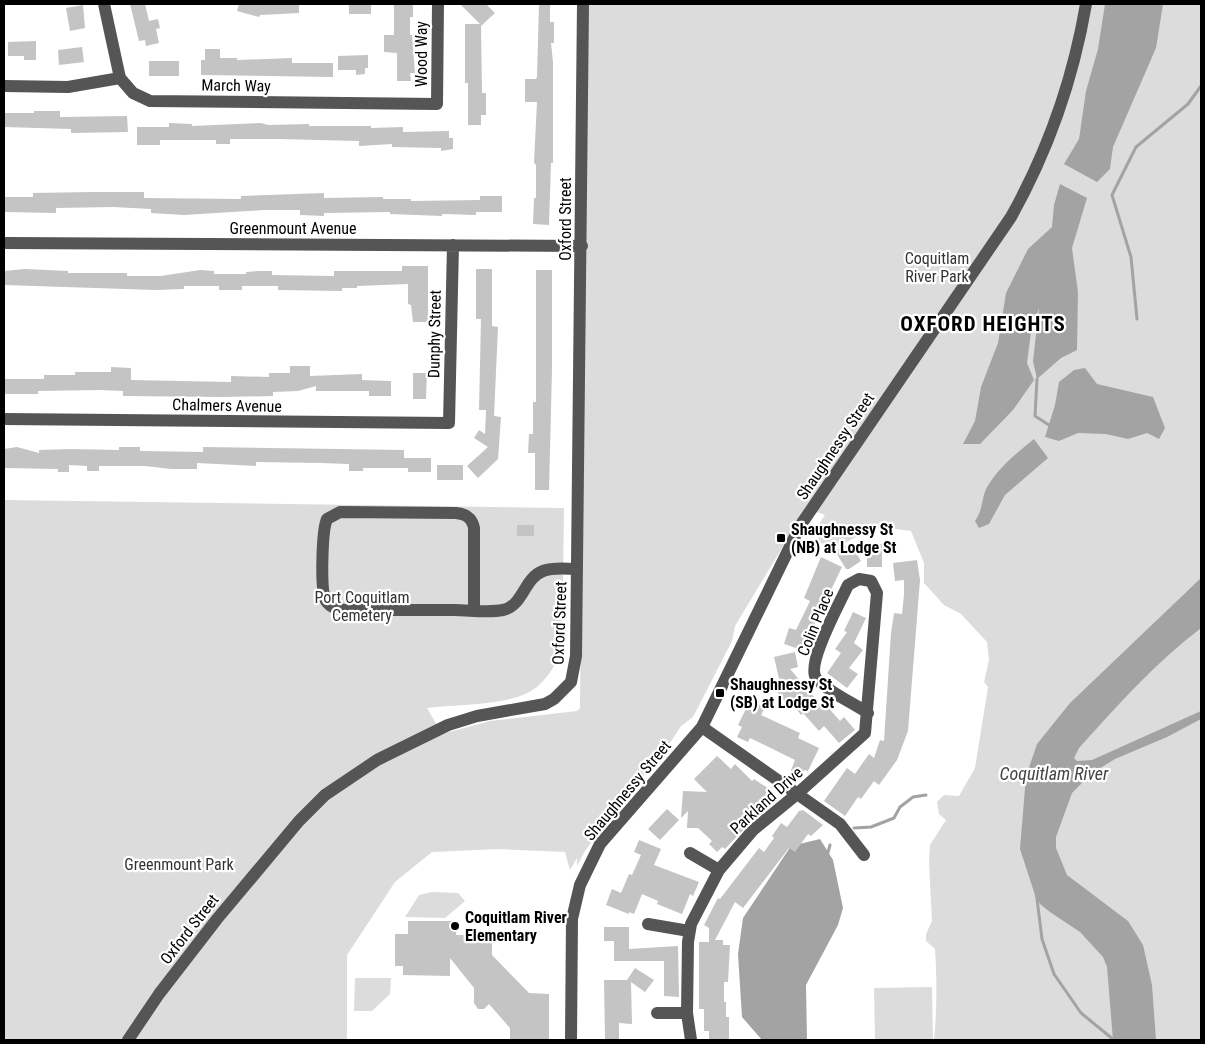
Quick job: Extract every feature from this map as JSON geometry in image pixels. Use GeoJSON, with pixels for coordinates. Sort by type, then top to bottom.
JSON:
{"type":"FeatureCollection","features":[{"type":"Feature","properties":{"kind":"street"},"geometry":{"type":"LineString","coordinates":[[4,86],[68,87],[120,78],[104,4]]}},
{"type":"Feature","properties":{"kind":"street","name":"Wood Way"},"geometry":{"type":"LineString","coordinates":[[437,104],[438,4]]}},
{"type":"Feature","properties":{"kind":"street","name":"Oxford Street"},"geometry":{"type":"LineString","coordinates":[[128,1040],[164,987],[218,918],[299,821],[325,795],[358,771],[431,732],[477,716],[545,704],[565,690],[573,677],[576,662],[582,246],[583,4]]}},
{"type":"Feature","properties":{"kind":"street","name":"Shaughnessy Street"},"geometry":{"type":"LineString","coordinates":[[571,1040],[572,919],[580,884],[600,844],[702,727],[800,526],[1011,217],[1029,184],[1060,112],[1080,38],[1086,4]]}},
{"type":"Feature","properties":{"kind":"street","name":"March Way"},"geometry":{"type":"LineString","coordinates":[[120,78],[133,93],[150,101],[437,104]]}},
{"type":"Feature","properties":{"kind":"street","name":"Greenmount Avenue"},"geometry":{"type":"LineString","coordinates":[[4,243],[582,246]]}},
{"type":"Feature","properties":{"kind":"street","name":"Dunphy Street"},"geometry":{"type":"LineString","coordinates":[[449,423],[452,245]]}},
{"type":"Feature","properties":{"kind":"street","name":"Chalmers Avenue"},"geometry":{"type":"LineString","coordinates":[[4,419],[449,423]]}},
{"type":"Feature","properties":{"kind":"street"},"geometry":{"type":"LineString","coordinates":[[474,610],[474,528],[472,521],[466,515],[456,513],[340,512],[327,519],[324,532],[324,596],[331,606],[347,610],[474,610],[502,610],[510,608],[517,601],[530,580],[543,571],[577,569]]}},
{"type":"Feature","properties":{"kind":"street","name":"Colin Place"},"geometry":{"type":"LineString","coordinates":[[868,713],[820,682],[814,674],[814,665],[815,657],[848,586],[859,579],[872,581],[877,593]]}},
{"type":"Feature","properties":{"kind":"street","name":"Parkland Drive"},"geometry":{"type":"LineString","coordinates":[[691,1040],[687,1013],[690,932],[719,870],[753,830],[863,736],[868,713],[877,593]]}},
{"type":"Feature","properties":{"kind":"street"},"geometry":{"type":"LineString","coordinates":[[702,727],[840,824],[864,855]]}},
{"type":"Feature","properties":{"kind":"street"},"geometry":{"type":"LineString","coordinates":[[690,853],[719,870]]}},
{"type":"Feature","properties":{"kind":"street"},"geometry":{"type":"LineString","coordinates":[[648,924],[690,932]]}},
{"type":"Feature","properties":{"kind":"street"},"geometry":{"type":"LineString","coordinates":[[657,1013],[687,1013]]}},
{"type":"Feature","properties":{"kind":"green space","name":"Coquitlam River Park"},"geometry":{"type":"Polygon","coordinates":[[[587,4],[1201,4],[1201,1040],[934,1040],[936,1017],[935,949],[926,941],[926,934],[932,921],[930,845],[946,820],[939,814],[937,802],[944,795],[959,796],[975,768],[988,687],[984,682],[989,660],[987,642],[961,614],[944,605],[924,583],[924,563],[911,531],[874,526],[847,542],[829,547],[819,542],[817,527],[825,515],[806,508],[735,626],[732,641],[693,717],[681,726],[666,749],[608,819],[585,851],[577,866],[577,858],[570,870],[565,852],[499,849],[432,852],[395,882],[347,955],[347,1040],[4,1040],[4,500],[564,508],[562,650],[549,673],[539,685],[529,692],[516,697],[486,703],[427,708],[442,734],[490,721],[577,711],[580,708],[587,4]]]}},
{"type":"Feature","properties":{"kind":"green space"},"geometry":{"type":"Polygon","coordinates":[[[432,892],[458,893],[465,901],[445,918],[405,917],[419,895],[432,892]]]}},
{"type":"Feature","properties":{"kind":"green space"},"geometry":{"type":"Polygon","coordinates":[[[355,978],[391,978],[390,994],[372,1011],[354,1011],[355,978]]]}},
{"type":"Feature","properties":{"kind":"green space"},"geometry":{"type":"Polygon","coordinates":[[[932,987],[933,1040],[875,1040],[874,988],[932,987]]]}},
{"type":"Feature","properties":{"kind":"water"},"geometry":{"type":"Polygon","coordinates":[[[1105,4],[1163,4],[1156,48],[1113,147],[1110,169],[1097,182],[1064,164],[1079,139],[1086,91],[1098,49],[1105,4]]]}},
{"type":"Feature","properties":{"kind":"water"},"geometry":{"type":"Polygon","coordinates":[[[1060,184],[1087,198],[1072,248],[1078,292],[1077,350],[1061,358],[1037,379],[1033,361],[1039,308],[1031,332],[1027,363],[1034,380],[1013,410],[980,444],[963,444],[975,421],[981,387],[998,343],[1006,293],[1028,249],[1052,227],[1054,205],[1060,184]]]}},
{"type":"Feature","properties":{"kind":"water"},"geometry":{"type":"Polygon","coordinates":[[[1085,368],[1097,384],[1153,397],[1165,428],[1159,439],[1147,433],[1128,439],[1106,434],[1078,433],[1059,441],[1045,437],[1055,405],[1059,382],[1074,370],[1085,368]]]}},
{"type":"Feature","properties":{"kind":"water"},"geometry":{"type":"Polygon","coordinates":[[[1034,439],[1048,458],[1005,495],[989,524],[979,528],[975,521],[980,512],[986,488],[1004,465],[1034,439]]]}},
{"type":"Feature","properties":{"kind":"water","name":"Coquitlam River"},"geometry":{"type":"Polygon","coordinates":[[[1201,578],[1201,628],[1168,655],[1137,685],[1079,748],[1074,758],[1077,761],[1092,760],[1201,711],[1201,719],[1167,737],[1115,759],[1092,773],[1072,793],[1056,837],[1056,848],[1067,875],[1128,921],[1143,945],[1152,985],[1156,1040],[1113,1040],[1107,967],[1103,957],[1080,932],[1040,904],[1035,895],[1020,849],[1026,776],[1037,744],[1070,703],[1201,578]]]}},
{"type":"Feature","properties":{"kind":"water"},"geometry":{"type":"Polygon","coordinates":[[[820,839],[833,860],[843,908],[838,925],[806,985],[807,1040],[762,1040],[742,1017],[738,954],[743,918],[791,846],[820,839]]]}},
{"type":"Feature","properties":{"kind":"building"},"geometry":{"type":"Polygon","coordinates":[[[130,4],[145,4],[149,21],[158,19],[160,28],[156,29],[159,43],[146,46],[145,40],[139,41],[130,4]]]}},
{"type":"Feature","properties":{"kind":"building"},"geometry":{"type":"Polygon","coordinates":[[[239,4],[299,4],[299,13],[260,15],[259,17],[237,11],[239,4]]]}},
{"type":"Feature","properties":{"kind":"building"},"geometry":{"type":"Polygon","coordinates":[[[349,4],[371,4],[371,14],[349,14],[349,4]]]}},
{"type":"Feature","properties":{"kind":"building"},"geometry":{"type":"Polygon","coordinates":[[[394,4],[413,5],[413,17],[410,17],[410,35],[412,35],[415,73],[410,73],[411,81],[397,81],[397,53],[384,52],[384,35],[394,35],[394,4]]]}},
{"type":"Feature","properties":{"kind":"building"},"geometry":{"type":"Polygon","coordinates":[[[460,4],[486,4],[495,13],[481,26],[482,93],[486,93],[486,115],[481,115],[481,125],[468,125],[468,83],[465,83],[465,24],[480,24],[460,4]]]}},
{"type":"Feature","properties":{"kind":"building"},"geometry":{"type":"Polygon","coordinates":[[[539,4],[550,4],[550,22],[554,22],[554,43],[551,43],[553,62],[553,163],[551,163],[549,225],[533,224],[534,198],[536,198],[536,165],[534,163],[537,102],[525,102],[525,79],[536,79],[537,77],[539,4]]]}},
{"type":"Feature","properties":{"kind":"building"},"geometry":{"type":"Polygon","coordinates":[[[83,5],[85,28],[70,31],[66,8],[83,5]]]}},
{"type":"Feature","properties":{"kind":"building"},"geometry":{"type":"Polygon","coordinates":[[[36,41],[36,60],[24,60],[24,56],[8,56],[8,42],[36,41]]]}},
{"type":"Feature","properties":{"kind":"building"},"geometry":{"type":"Polygon","coordinates":[[[82,47],[84,62],[59,65],[58,50],[82,47]]]}},
{"type":"Feature","properties":{"kind":"building"},"geometry":{"type":"Polygon","coordinates":[[[205,49],[220,49],[220,58],[237,58],[237,60],[292,58],[292,63],[333,63],[333,77],[201,75],[201,60],[205,60],[205,49]]]}},
{"type":"Feature","properties":{"kind":"building"},"geometry":{"type":"Polygon","coordinates":[[[368,55],[368,68],[365,68],[365,74],[356,75],[356,70],[338,70],[338,56],[368,55]]]}},
{"type":"Feature","properties":{"kind":"building"},"geometry":{"type":"Polygon","coordinates":[[[149,61],[179,61],[179,76],[149,76],[149,61]]]}},
{"type":"Feature","properties":{"kind":"building"},"geometry":{"type":"Polygon","coordinates":[[[34,111],[60,111],[60,117],[127,116],[128,132],[71,133],[71,129],[4,127],[5,113],[34,113],[34,111]]]}},
{"type":"Feature","properties":{"kind":"building"},"geometry":{"type":"Polygon","coordinates":[[[169,123],[192,124],[192,126],[261,123],[268,125],[309,124],[309,126],[371,126],[371,128],[403,127],[403,132],[449,131],[449,138],[453,138],[453,149],[441,151],[441,148],[392,147],[392,144],[359,146],[359,141],[278,139],[230,139],[230,144],[216,144],[216,140],[160,140],[160,145],[137,145],[137,127],[169,127],[169,123]]]}},
{"type":"Feature","properties":{"kind":"building"},"geometry":{"type":"Polygon","coordinates":[[[144,192],[144,198],[241,199],[241,196],[324,193],[324,198],[383,197],[383,199],[411,199],[411,201],[480,200],[480,196],[502,196],[502,212],[476,212],[476,215],[442,214],[442,216],[390,214],[390,212],[324,213],[324,216],[300,215],[300,210],[264,210],[184,215],[151,213],[151,209],[113,207],[56,208],[56,213],[4,212],[4,197],[33,197],[33,193],[144,192]]]}},
{"type":"Feature","properties":{"kind":"building"},"geometry":{"type":"Polygon","coordinates":[[[402,266],[428,266],[428,322],[413,322],[411,305],[408,304],[408,284],[357,286],[357,288],[342,288],[342,291],[278,290],[278,286],[242,286],[242,290],[219,290],[219,286],[184,286],[184,289],[156,290],[4,285],[4,271],[25,269],[68,271],[68,273],[127,273],[127,276],[161,276],[200,270],[214,271],[214,274],[246,274],[246,272],[272,271],[272,275],[334,276],[334,271],[402,271],[402,266]]]}},
{"type":"Feature","properties":{"kind":"building"},"geometry":{"type":"Polygon","coordinates":[[[476,269],[492,269],[492,326],[498,327],[494,416],[501,417],[498,459],[478,478],[467,466],[488,447],[474,438],[479,430],[485,434],[486,410],[479,410],[481,319],[476,319],[476,269]]]}},
{"type":"Feature","properties":{"kind":"building"},"geometry":{"type":"Polygon","coordinates":[[[536,270],[552,270],[549,490],[535,490],[535,453],[528,453],[529,434],[533,434],[533,402],[536,402],[536,270]]]}},
{"type":"Feature","properties":{"kind":"building"},"geometry":{"type":"Polygon","coordinates":[[[290,366],[310,366],[310,376],[362,374],[362,380],[391,381],[391,396],[369,396],[369,391],[316,391],[316,386],[298,391],[273,392],[273,396],[123,396],[123,391],[100,390],[38,391],[38,394],[4,394],[4,379],[44,379],[44,375],[75,375],[75,372],[111,372],[111,367],[131,368],[131,380],[231,382],[231,376],[269,377],[269,373],[290,373],[290,366]]]}},
{"type":"Feature","properties":{"kind":"building"},"geometry":{"type":"Polygon","coordinates":[[[413,373],[427,373],[426,399],[413,399],[413,373]]]}},
{"type":"Feature","properties":{"kind":"building"},"geometry":{"type":"Polygon","coordinates":[[[17,447],[39,453],[39,450],[119,450],[119,447],[140,447],[140,451],[203,452],[203,447],[404,450],[404,458],[431,458],[431,472],[408,472],[408,468],[363,468],[363,471],[349,471],[349,464],[256,462],[256,466],[197,463],[197,469],[99,466],[99,471],[87,471],[87,466],[69,465],[69,472],[58,472],[58,469],[5,468],[4,449],[17,447]]]}},
{"type":"Feature","properties":{"kind":"building"},"geometry":{"type":"Polygon","coordinates":[[[437,465],[463,465],[463,480],[437,480],[437,465]]]}},
{"type":"Feature","properties":{"kind":"building"},"geometry":{"type":"Polygon","coordinates":[[[517,525],[534,525],[534,536],[517,536],[517,525]]]}},
{"type":"Feature","properties":{"kind":"building"},"geometry":{"type":"Polygon","coordinates":[[[845,544],[847,548],[851,545],[861,561],[849,569],[846,569],[835,551],[845,544]]]}},
{"type":"Feature","properties":{"kind":"building"},"geometry":{"type":"Polygon","coordinates":[[[867,544],[882,544],[882,567],[867,567],[867,544]]]}},
{"type":"Feature","properties":{"kind":"building"},"geometry":{"type":"Polygon","coordinates":[[[821,557],[842,567],[802,650],[784,644],[789,628],[796,630],[810,601],[804,598],[821,557]]]}},
{"type":"Feature","properties":{"kind":"building"},"geometry":{"type":"Polygon","coordinates":[[[917,560],[920,580],[908,731],[897,760],[879,785],[874,781],[861,799],[858,797],[845,816],[824,801],[847,768],[855,774],[869,754],[874,758],[880,740],[884,741],[891,633],[894,613],[902,614],[904,595],[904,580],[895,581],[893,563],[917,560]]]}},
{"type":"Feature","properties":{"kind":"building"},"geometry":{"type":"Polygon","coordinates":[[[853,612],[866,618],[854,643],[863,650],[849,668],[858,674],[847,688],[827,673],[841,653],[835,649],[847,632],[844,631],[853,612]]]}},
{"type":"Feature","properties":{"kind":"building"},"geometry":{"type":"Polygon","coordinates":[[[795,652],[798,667],[790,669],[822,706],[825,704],[840,721],[844,717],[855,730],[839,743],[824,726],[819,731],[803,713],[801,715],[789,699],[785,702],[774,688],[780,683],[774,657],[795,652]]]}},
{"type":"Feature","properties":{"kind":"building"},"geometry":{"type":"Polygon","coordinates":[[[750,701],[765,707],[761,715],[800,733],[798,738],[819,748],[808,771],[804,770],[800,778],[790,773],[795,760],[750,738],[748,742],[737,737],[742,727],[738,725],[750,701]]]}},
{"type":"Feature","properties":{"kind":"building"},"geometry":{"type":"Polygon","coordinates":[[[717,756],[731,769],[735,764],[752,781],[754,779],[772,791],[762,805],[758,802],[741,828],[743,830],[725,849],[722,847],[717,852],[709,844],[712,841],[698,828],[687,828],[688,811],[681,818],[683,791],[707,792],[694,779],[717,756]]]}},
{"type":"Feature","properties":{"kind":"building"},"geometry":{"type":"Polygon","coordinates":[[[667,809],[679,820],[660,840],[648,829],[667,809]]]}},
{"type":"Feature","properties":{"kind":"building"},"geometry":{"type":"Polygon","coordinates":[[[803,810],[823,825],[811,836],[808,834],[795,852],[789,848],[743,908],[735,902],[715,940],[723,940],[723,945],[730,945],[728,982],[724,982],[726,1017],[729,1017],[729,1040],[709,1040],[709,1031],[704,1031],[704,1009],[699,1009],[699,942],[709,942],[709,928],[704,925],[718,898],[720,899],[759,848],[764,852],[774,838],[772,836],[781,823],[787,827],[799,811],[803,810]]]}},
{"type":"Feature","properties":{"kind":"building"},"geometry":{"type":"Polygon","coordinates":[[[639,840],[661,849],[654,865],[699,882],[693,896],[690,894],[682,914],[657,904],[658,901],[642,894],[634,914],[629,912],[629,914],[606,905],[612,889],[621,893],[629,874],[632,875],[641,855],[634,852],[639,840]]]}},
{"type":"Feature","properties":{"kind":"building"},"geometry":{"type":"Polygon","coordinates":[[[408,921],[457,921],[456,935],[492,935],[492,955],[529,993],[549,994],[549,1040],[510,1040],[510,1028],[489,1004],[484,1009],[478,1009],[474,1003],[474,988],[450,958],[450,976],[403,975],[403,966],[395,966],[395,934],[408,934],[408,921]]]}},
{"type":"Feature","properties":{"kind":"building"},"geometry":{"type":"Polygon","coordinates":[[[604,927],[629,927],[629,949],[678,946],[679,997],[664,996],[664,961],[614,961],[614,941],[604,941],[604,927]]]}},
{"type":"Feature","properties":{"kind":"building"},"geometry":{"type":"Polygon","coordinates":[[[635,968],[654,980],[645,992],[631,982],[632,1024],[619,1023],[619,1040],[605,1040],[604,980],[627,980],[635,968]]]}},
{"type":"Feature","properties":{"kind":"waterway"},"geometry":{"type":"LineString","coordinates":[[1137,319],[1131,257],[1112,195],[1136,147],[1188,104],[1201,86]]}},
{"type":"Feature","properties":{"kind":"waterway"},"geometry":{"type":"LineString","coordinates":[[1037,379],[1035,416],[1049,425]]}},
{"type":"Feature","properties":{"kind":"waterway"},"geometry":{"type":"LineString","coordinates":[[854,828],[871,827],[894,818],[900,807],[913,797],[926,795]]}},
{"type":"Feature","properties":{"kind":"waterway"},"geometry":{"type":"LineString","coordinates":[[827,856],[830,845]]}},
{"type":"Feature","properties":{"kind":"waterway"},"geometry":{"type":"LineString","coordinates":[[1036,891],[1042,939],[1054,974],[1081,1013],[1114,1040]]}},
{"type":"Feature","properties":{"kind":"place","name":"Shaughnessy St (NB) at Lodge St"},"geometry":{"type":"Point","coordinates":[781,538]}},
{"type":"Feature","properties":{"kind":"place","name":"Shaughnessy St (SB) at Lodge St"},"geometry":{"type":"Point","coordinates":[720,693]}},
{"type":"Feature","properties":{"kind":"place","name":"Coquitlam River Elementary"},"geometry":{"type":"Point","coordinates":[455,926]}},
{"type":"Feature","properties":{"kind":"district","name":"OXFORD HEIGHTS"},"geometry":{"type":"Point","coordinates":[983,324]}},
{"type":"Feature","properties":{"kind":"park label","name":"Port Coquitlam Cemetery"},"geometry":{"type":"Point","coordinates":[362,606]}},
{"type":"Feature","properties":{"kind":"park label","name":"Greenmount Park"},"geometry":{"type":"Point","coordinates":[179,864]}}]}
